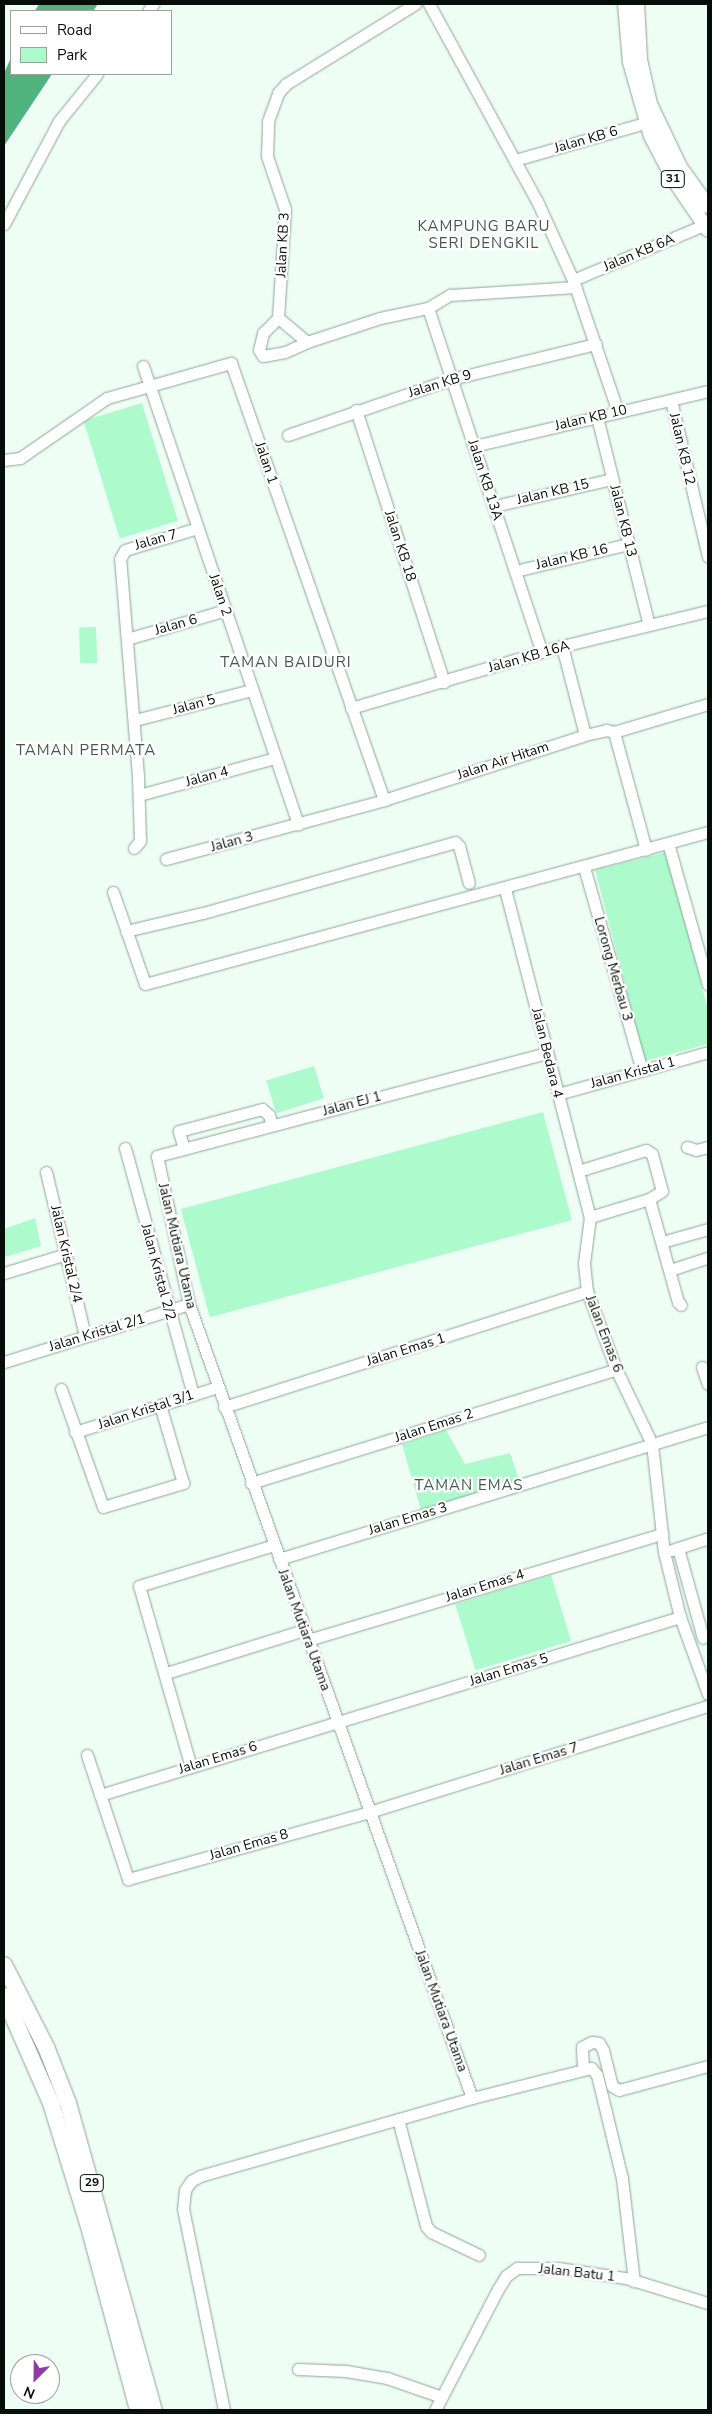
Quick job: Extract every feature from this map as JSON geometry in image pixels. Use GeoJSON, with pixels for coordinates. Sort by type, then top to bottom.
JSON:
{"type":"FeatureCollection","features":[{"type":"Feature","properties":{"kind":"highway","name":"29"},"geometry":{"type":"LineString","coordinates":[[4,1965],[46,2047],[68,2103],[154,2410]]}},
{"type":"Feature","properties":{"kind":"highway","name":"29"},"geometry":{"type":"LineString","coordinates":[[4,1996],[52,2103],[88,2223],[138,2410]]}},
{"type":"Feature","properties":{"kind":"main road","name":"31"},"geometry":{"type":"LineString","coordinates":[[625,4],[630,62],[651,121],[674,180],[706,228]]}},
{"type":"Feature","properties":{"kind":"main road","name":"31"},"geometry":{"type":"LineString","coordinates":[[637,4],[640,60],[651,121],[680,167],[708,206]]}},
{"type":"Feature","properties":{"kind":"street","name":"Jalan KB 3"},"geometry":{"type":"LineString","coordinates":[[278,318],[285,209],[267,156],[266,136],[278,93],[317,62],[415,4]]}},
{"type":"Feature","properties":{"kind":"street"},"geometry":{"type":"LineString","coordinates":[[428,4],[515,160],[574,284],[618,412]]}},
{"type":"Feature","properties":{"kind":"street"},"geometry":{"type":"LineString","coordinates":[[4,224],[59,121],[95,75]]}},
{"type":"Feature","properties":{"kind":"street","name":"Jalan KB 6"},"geometry":{"type":"LineString","coordinates":[[515,160],[651,121]]}},
{"type":"Feature","properties":{"kind":"street","name":"Jalan KB 6A"},"geometry":{"type":"LineString","coordinates":[[278,318],[269,324],[259,343],[264,356],[285,352],[307,342],[380,318],[428,308],[450,295],[574,284],[706,228]]}},
{"type":"Feature","properties":{"kind":"street","name":"Jalan KB 13A"},"geometry":{"type":"LineString","coordinates":[[428,308],[542,652]]}},
{"type":"Feature","properties":{"kind":"street"},"geometry":{"type":"LineString","coordinates":[[278,318],[307,342]]}},
{"type":"Feature","properties":{"kind":"street","name":"Jalan KB 9"},"geometry":{"type":"LineString","coordinates":[[288,435],[356,410],[452,379],[596,344]]}},
{"type":"Feature","properties":{"kind":"street","name":"Jalan 1"},"geometry":{"type":"LineString","coordinates":[[4,460],[20,458],[108,398],[231,363],[384,800]]}},
{"type":"Feature","properties":{"kind":"street","name":"Jalan 2"},"geometry":{"type":"LineString","coordinates":[[143,366],[298,824]]}},
{"type":"Feature","properties":{"kind":"street","name":"Jalan KB 10"},"geometry":{"type":"LineString","coordinates":[[474,446],[708,391]]}},
{"type":"Feature","properties":{"kind":"street","name":"Jalan KB 12"},"geometry":{"type":"LineString","coordinates":[[671,400],[708,557]]}},
{"type":"Feature","properties":{"kind":"street","name":"Jalan KB 18"},"geometry":{"type":"LineString","coordinates":[[356,410],[444,682]]}},
{"type":"Feature","properties":{"kind":"street","name":"Jalan KB 13"},"geometry":{"type":"LineString","coordinates":[[596,417],[649,626]]}},
{"type":"Feature","properties":{"kind":"street","name":"Jalan KB 15"},"geometry":{"type":"LineString","coordinates":[[494,506],[612,479]]}},
{"type":"Feature","properties":{"kind":"street","name":"Jalan 7"},"geometry":{"type":"LineString","coordinates":[[127,639],[120,559],[125,550],[198,528]]}},
{"type":"Feature","properties":{"kind":"street","name":"Jalan KB 16"},"geometry":{"type":"LineString","coordinates":[[515,571],[628,544]]}},
{"type":"Feature","properties":{"kind":"street","name":"Jalan 6"},"geometry":{"type":"LineString","coordinates":[[127,639],[226,610]]}},
{"type":"Feature","properties":{"kind":"street","name":"Jalan KB 16A"},"geometry":{"type":"LineString","coordinates":[[351,708],[562,646],[708,611]]}},
{"type":"Feature","properties":{"kind":"street"},"geometry":{"type":"LineString","coordinates":[[127,639],[135,720],[139,796],[140,841],[134,848]]}},
{"type":"Feature","properties":{"kind":"street"},"geometry":{"type":"LineString","coordinates":[[562,646],[585,735]]}},
{"type":"Feature","properties":{"kind":"street","name":"Jalan 5"},"geometry":{"type":"LineString","coordinates":[[135,720],[252,690]]}},
{"type":"Feature","properties":{"kind":"street","name":"Jalan Air Hitam"},"geometry":{"type":"LineString","coordinates":[[298,824],[384,800],[585,735],[606,730],[614,732],[708,704]]}},
{"type":"Feature","properties":{"kind":"street"},"geometry":{"type":"LineString","coordinates":[[614,732],[646,850]]}},
{"type":"Feature","properties":{"kind":"street","name":"Jalan 4"},"geometry":{"type":"LineString","coordinates":[[139,796],[275,758]]}},
{"type":"Feature","properties":{"kind":"street","name":"Jalan 3"},"geometry":{"type":"LineString","coordinates":[[166,859],[298,824]]}},
{"type":"Feature","properties":{"kind":"street"},"geometry":{"type":"LineString","coordinates":[[113,892],[144,984],[505,889],[708,832]]}},
{"type":"Feature","properties":{"kind":"street"},"geometry":{"type":"LineString","coordinates":[[126,931],[203,913],[455,842],[459,846],[469,883]]}},
{"type":"Feature","properties":{"kind":"street"},"geometry":{"type":"LineString","coordinates":[[668,843],[708,984]]}},
{"type":"Feature","properties":{"kind":"street","name":"Lorong Merbau 3"},"geometry":{"type":"LineString","coordinates":[[584,867],[642,1070]]}},
{"type":"Feature","properties":{"kind":"street","name":"Jalan Bedara 4"},"geometry":{"type":"LineString","coordinates":[[505,889],[590,1217]]}},
{"type":"Feature","properties":{"kind":"street","name":"Jalan Kristal 1"},"geometry":{"type":"LineString","coordinates":[[558,1094],[708,1052]]}},
{"type":"Feature","properties":{"kind":"street","name":"Jalan EJ 1"},"geometry":{"type":"LineString","coordinates":[[157,1156],[547,1053]]}},
{"type":"Feature","properties":{"kind":"street"},"geometry":{"type":"LineString","coordinates":[[184,1149],[179,1131],[262,1109],[269,1114],[272,1125]]}},
{"type":"Feature","properties":{"kind":"street"},"geometry":{"type":"LineString","coordinates":[[687,1147],[696,1150],[708,1147]]}},
{"type":"Feature","properties":{"kind":"street","name":"Jalan Kristal 2/2"},"geometry":{"type":"LineString","coordinates":[[125,1148],[168,1310],[193,1395]]}},
{"type":"Feature","properties":{"kind":"street"},"geometry":{"type":"LineString","coordinates":[[578,1171],[646,1150],[652,1154],[662,1191],[649,1199],[590,1217]]}},
{"type":"Feature","properties":{"kind":"street","name":"Jalan Mutiara Utama"},"geometry":{"type":"LineString","coordinates":[[157,1156],[189,1304],[224,1407],[472,2098]]}},
{"type":"Feature","properties":{"kind":"street","name":"Jalan Kristal 2/4"},"geometry":{"type":"LineString","coordinates":[[46,1172],[85,1336]]}},
{"type":"Feature","properties":{"kind":"street"},"geometry":{"type":"LineString","coordinates":[[649,1199],[678,1302],[682,1305]]}},
{"type":"Feature","properties":{"kind":"street","name":"Jalan Emas 6"},"geometry":{"type":"LineString","coordinates":[[590,1217],[584,1263],[587,1291],[616,1369],[652,1444],[664,1552],[680,1616],[708,1694]]}},
{"type":"Feature","properties":{"kind":"street"},"geometry":{"type":"LineString","coordinates":[[662,1242],[708,1229]]}},
{"type":"Feature","properties":{"kind":"street"},"geometry":{"type":"LineString","coordinates":[[4,1273],[66,1254]]}},
{"type":"Feature","properties":{"kind":"street"},"geometry":{"type":"LineString","coordinates":[[670,1270],[708,1258]]}},
{"type":"Feature","properties":{"kind":"street","name":"Jalan Emas 1"},"geometry":{"type":"LineString","coordinates":[[224,1407],[587,1291]]}},
{"type":"Feature","properties":{"kind":"street","name":"Jalan Kristal 2/1"},"geometry":{"type":"LineString","coordinates":[[4,1362],[189,1304]]}},
{"type":"Feature","properties":{"kind":"street"},"geometry":{"type":"LineString","coordinates":[[702,1367],[708,1384]]}},
{"type":"Feature","properties":{"kind":"street","name":"Jalan Emas 2"},"geometry":{"type":"LineString","coordinates":[[252,1482],[616,1369]]}},
{"type":"Feature","properties":{"kind":"street","name":"Jalan Kristal 3/1"},"geometry":{"type":"LineString","coordinates":[[75,1432],[218,1387]]}},
{"type":"Feature","properties":{"kind":"street"},"geometry":{"type":"LineString","coordinates":[[61,1389],[100,1506],[107,1508],[181,1486],[184,1479],[160,1405]]}},
{"type":"Feature","properties":{"kind":"street"},"geometry":{"type":"LineString","coordinates":[[652,1444],[708,1427]]}},
{"type":"Feature","properties":{"kind":"street","name":"Jalan Emas 3"},"geometry":{"type":"LineString","coordinates":[[279,1559],[652,1444]]}},
{"type":"Feature","properties":{"kind":"street","name":"Jalan Emas 4"},"geometry":{"type":"LineString","coordinates":[[166,1673],[662,1534]]}},
{"type":"Feature","properties":{"kind":"street"},"geometry":{"type":"LineString","coordinates":[[664,1552],[708,1538]]}},
{"type":"Feature","properties":{"kind":"street"},"geometry":{"type":"LineString","coordinates":[[191,1767],[166,1673],[139,1586],[274,1545]]}},
{"type":"Feature","properties":{"kind":"street"},"geometry":{"type":"LineString","coordinates":[[678,1548],[706,1637],[689,1642]]}},
{"type":"Feature","properties":{"kind":"street","name":"Jalan Emas 5"},"geometry":{"type":"LineString","coordinates":[[337,1721],[680,1616]]}},
{"type":"Feature","properties":{"kind":"street","name":"Jalan Emas 7"},"geometry":{"type":"LineString","coordinates":[[369,1812],[708,1706]]}},
{"type":"Feature","properties":{"kind":"street","name":"Jalan Emas 6"},"geometry":{"type":"LineString","coordinates":[[100,1795],[337,1721]]}},
{"type":"Feature","properties":{"kind":"street"},"geometry":{"type":"LineString","coordinates":[[87,1755],[100,1795]]}},
{"type":"Feature","properties":{"kind":"street","name":"Jalan Emas 8"},"geometry":{"type":"LineString","coordinates":[[100,1795],[128,1879],[369,1812]]}},
{"type":"Feature","properties":{"kind":"street"},"geometry":{"type":"LineString","coordinates":[[582,2068],[582,2047],[592,2042],[599,2043],[603,2050],[612,2086],[619,2090],[708,2066]]}},
{"type":"Feature","properties":{"kind":"street"},"geometry":{"type":"LineString","coordinates":[[224,2410],[183,2208],[185,2190],[191,2181],[200,2176],[472,2098],[582,2068],[591,2068],[597,2075],[620,2168],[634,2281]]}},
{"type":"Feature","properties":{"kind":"street"},"geometry":{"type":"LineString","coordinates":[[398,2119],[426,2226],[437,2235],[479,2255]]}},
{"type":"Feature","properties":{"kind":"street","name":"Jalan Batu 1"},"geometry":{"type":"LineString","coordinates":[[435,2410],[498,2289],[506,2276],[517,2268],[558,2268],[634,2281],[708,2303]]}},
{"type":"Feature","properties":{"kind":"street"},"geometry":{"type":"LineString","coordinates":[[298,2369],[346,2371],[386,2378],[442,2397]]}},
{"type":"Feature","properties":{"kind":"green space"},"geometry":{"type":"Polygon","coordinates":[[[142,403],[178,521],[120,538],[84,421],[142,403]]]}},
{"type":"Feature","properties":{"kind":"green space"},"geometry":{"type":"Polygon","coordinates":[[[96,627],[97,663],[80,664],[79,628],[96,627]]]}},
{"type":"Feature","properties":{"kind":"green space"},"geometry":{"type":"Polygon","coordinates":[[[667,852],[708,1010],[708,1044],[645,1061],[595,870],[667,852]]]}},
{"type":"Feature","properties":{"kind":"green space"},"geometry":{"type":"Polygon","coordinates":[[[314,1066],[324,1099],[276,1113],[266,1081],[314,1066]]]}},
{"type":"Feature","properties":{"kind":"green space"},"geometry":{"type":"Polygon","coordinates":[[[543,1112],[572,1220],[210,1317],[181,1209],[543,1112]]]}},
{"type":"Feature","properties":{"kind":"green space"},"geometry":{"type":"Polygon","coordinates":[[[35,1218],[41,1246],[5,1257],[4,1229],[35,1218]]]}},
{"type":"Feature","properties":{"kind":"green space"},"geometry":{"type":"Polygon","coordinates":[[[446,1430],[465,1464],[510,1453],[519,1479],[421,1510],[402,1444],[446,1430]]]}},
{"type":"Feature","properties":{"kind":"green space"},"geometry":{"type":"Polygon","coordinates":[[[551,1575],[571,1641],[476,1670],[455,1604],[551,1575]]]}},
{"type":"Feature","properties":{"kind":"shaded area"},"geometry":{"type":"Polygon","coordinates":[[[39,4],[98,4],[94,10],[36,10],[39,4]]]}},
{"type":"Feature","properties":{"kind":"shaded area"},"geometry":{"type":"Polygon","coordinates":[[[10,60],[10,75],[51,75],[4,146],[4,73],[10,60]]]}},
{"type":"Feature","properties":{"kind":"district","name":"KAMPUNG BARU SERI DENGKIL"},"geometry":{"type":"Point","coordinates":[484,234]}},
{"type":"Feature","properties":{"kind":"district","name":"TAMAN BAIDURI"},"geometry":{"type":"Point","coordinates":[286,663]}},
{"type":"Feature","properties":{"kind":"district","name":"TAMAN PERMATA"},"geometry":{"type":"Point","coordinates":[86,751]}},
{"type":"Feature","properties":{"kind":"district","name":"TAMAN EMAS"},"geometry":{"type":"Point","coordinates":[469,1486]}}]}
